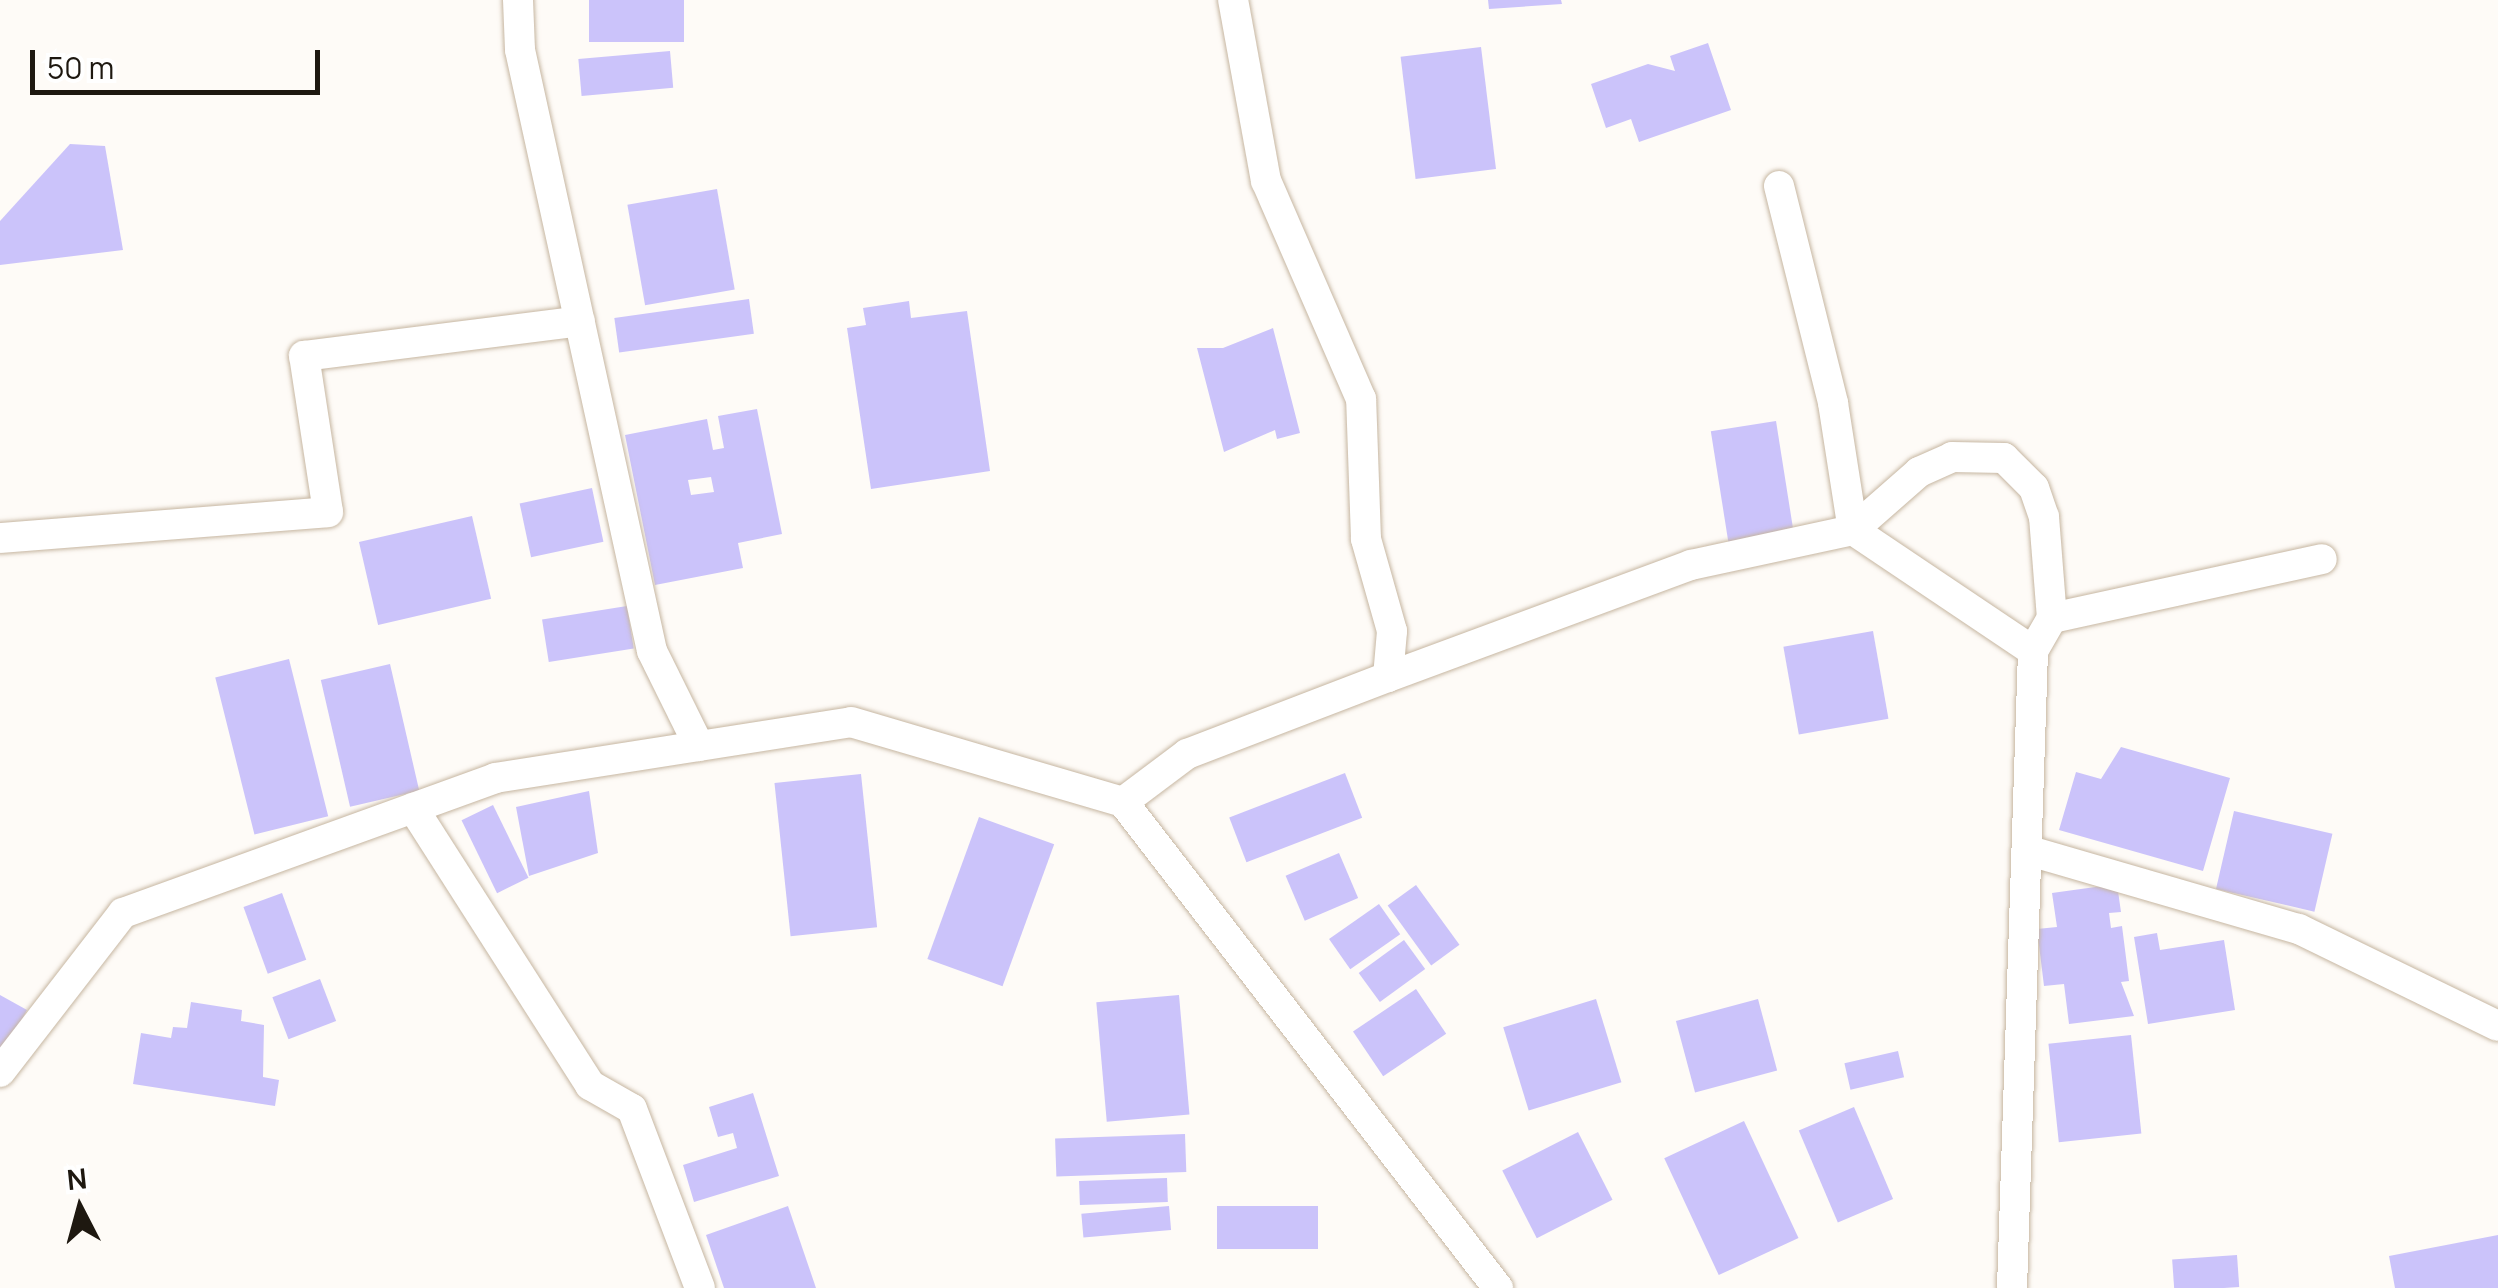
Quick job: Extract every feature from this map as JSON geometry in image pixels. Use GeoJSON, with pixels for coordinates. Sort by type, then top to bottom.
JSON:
{"type":"FeatureCollection","features":[{"type":"Feature","properties":{"kind":"street"},"geometry":{"type":"LineString","coordinates":[[518,0],[520,50],[652,652],[698,746]]}},
{"type":"Feature","properties":{"kind":"street"},"geometry":{"type":"LineString","coordinates":[[1233,0],[1266,181],[1361,398],[1366,539],[1392,631],[1388,677]]}},
{"type":"Feature","properties":{"kind":"street"},"geometry":{"type":"LineString","coordinates":[[1779,186],[1833,403],[1853,530],[2032,651]]}},
{"type":"Feature","properties":{"kind":"street"},"geometry":{"type":"LineString","coordinates":[[0,538],[328,512],[304,356],[580,322]]}},
{"type":"Feature","properties":{"kind":"street"},"geometry":{"type":"LineString","coordinates":[[1124,802],[1187,754],[1690,565],[1853,530],[1918,472],[1952,457],[2004,458],[2034,488],[2044,518],[2052,618],[2032,651],[2030,851],[2012,1288]]}},
{"type":"Feature","properties":{"kind":"street"},"geometry":{"type":"LineString","coordinates":[[2052,618],[2322,559]]}},
{"type":"Feature","properties":{"kind":"street"},"geometry":{"type":"LineString","coordinates":[[0,1072],[124,913],[495,778],[851,722],[1124,802],[1498,1288]]}},
{"type":"Feature","properties":{"kind":"street"},"geometry":{"type":"LineString","coordinates":[[413,808],[590,1085],[632,1109],[700,1288]]}},
{"type":"Feature","properties":{"kind":"street"},"geometry":{"type":"LineString","coordinates":[[2030,851],[2299,929],[2489,1015]]}},
{"type":"Feature","properties":{"kind":"building"},"geometry":{"type":"Polygon","coordinates":[[[589,0],[684,0],[684,42],[589,42],[589,0]]]}},
{"type":"Feature","properties":{"kind":"building"},"geometry":{"type":"Polygon","coordinates":[[[1488,0],[1561,0],[1562,4],[1489,9],[1488,0]]]}},
{"type":"Feature","properties":{"kind":"building"},"geometry":{"type":"Polygon","coordinates":[[[1708,43],[1731,110],[1639,142],[1631,119],[1606,128],[1591,84],[1648,64],[1675,71],[1670,56],[1708,43]]]}},
{"type":"Feature","properties":{"kind":"building"},"geometry":{"type":"Polygon","coordinates":[[[1481,47],[1496,169],[1416,179],[1401,57],[1481,47]]]}},
{"type":"Feature","properties":{"kind":"building"},"geometry":{"type":"Polygon","coordinates":[[[670,51],[673,88],[582,96],[578,59],[670,51]]]}},
{"type":"Feature","properties":{"kind":"building"},"geometry":{"type":"Polygon","coordinates":[[[70,144],[105,146],[123,250],[0,265],[0,221],[70,144]]]}},
{"type":"Feature","properties":{"kind":"building"},"geometry":{"type":"Polygon","coordinates":[[[717,189],[735,289],[645,305],[627,205],[717,189]]]}},
{"type":"Feature","properties":{"kind":"building"},"geometry":{"type":"Polygon","coordinates":[[[749,299],[754,334],[619,353],[614,318],[749,299]]]}},
{"type":"Feature","properties":{"kind":"building"},"geometry":{"type":"Polygon","coordinates":[[[909,301],[911,318],[967,311],[990,471],[871,489],[847,328],[866,325],[863,308],[909,301]]]}},
{"type":"Feature","properties":{"kind":"building"},"geometry":{"type":"Polygon","coordinates":[[[1273,328],[1300,433],[1277,439],[1275,430],[1224,452],[1197,348],[1223,348],[1273,328]]]}},
{"type":"Feature","properties":{"kind":"building"},"geometry":{"type":"Polygon","coordinates":[[[757,409],[782,534],[738,543],[743,568],[655,585],[625,435],[707,419],[713,450],[724,448],[718,416],[757,409]],[[711,477],[688,480],[691,495],[714,492],[711,477]]]}},
{"type":"Feature","properties":{"kind":"building"},"geometry":{"type":"Polygon","coordinates":[[[1776,421],[1794,533],[1728,543],[1711,431],[1776,421]]]}},
{"type":"Feature","properties":{"kind":"building"},"geometry":{"type":"Polygon","coordinates":[[[592,488],[603,542],[531,557],[520,503],[592,488]]]}},
{"type":"Feature","properties":{"kind":"building"},"geometry":{"type":"Polygon","coordinates":[[[472,516],[491,599],[378,625],[359,542],[472,516]]]}},
{"type":"Feature","properties":{"kind":"building"},"geometry":{"type":"Polygon","coordinates":[[[627,606],[634,648],[549,662],[542,619],[627,606]]]}},
{"type":"Feature","properties":{"kind":"building"},"geometry":{"type":"Polygon","coordinates":[[[1873,631],[1888,719],[1799,734],[1783,647],[1873,631]]]}},
{"type":"Feature","properties":{"kind":"building"},"geometry":{"type":"Polygon","coordinates":[[[289,659],[328,816],[254,835],[215,677],[289,659]]]}},
{"type":"Feature","properties":{"kind":"building"},"geometry":{"type":"Polygon","coordinates":[[[390,664],[419,791],[350,807],[321,680],[390,664]]]}},
{"type":"Feature","properties":{"kind":"building"},"geometry":{"type":"Polygon","coordinates":[[[2121,747],[2230,778],[2203,871],[2059,830],[2076,772],[2101,779],[2121,747]]]}},
{"type":"Feature","properties":{"kind":"building"},"geometry":{"type":"Polygon","coordinates":[[[1345,773],[1362,818],[1246,862],[1229,817],[1345,773]]]}},
{"type":"Feature","properties":{"kind":"building"},"geometry":{"type":"Polygon","coordinates":[[[861,774],[877,927],[791,936],[774,783],[861,774]]]}},
{"type":"Feature","properties":{"kind":"building"},"geometry":{"type":"Polygon","coordinates":[[[589,791],[598,853],[529,876],[516,807],[589,791]]]}},
{"type":"Feature","properties":{"kind":"building"},"geometry":{"type":"Polygon","coordinates":[[[493,805],[529,878],[497,893],[462,820],[493,805]]]}},
{"type":"Feature","properties":{"kind":"building"},"geometry":{"type":"Polygon","coordinates":[[[2234,811],[2332,834],[2314,912],[2216,889],[2234,811]]]}},
{"type":"Feature","properties":{"kind":"building"},"geometry":{"type":"Polygon","coordinates":[[[979,817],[1054,844],[1003,986],[927,959],[979,817]]]}},
{"type":"Feature","properties":{"kind":"building"},"geometry":{"type":"Polygon","coordinates":[[[1339,853],[1358,898],[1305,921],[1286,876],[1339,853]]]}},
{"type":"Feature","properties":{"kind":"building"},"geometry":{"type":"Polygon","coordinates":[[[2117,884],[2121,912],[2109,913],[2111,928],[2122,926],[2129,981],[2121,982],[2134,1016],[2069,1024],[2064,984],[2044,986],[2037,929],[2057,927],[2052,893],[2117,884]]]}},
{"type":"Feature","properties":{"kind":"building"},"geometry":{"type":"Polygon","coordinates":[[[1416,885],[1459,945],[1431,965],[1388,906],[1416,885]]]}},
{"type":"Feature","properties":{"kind":"building"},"geometry":{"type":"Polygon","coordinates":[[[282,893],[306,960],[268,974],[243,907],[282,893]]]}},
{"type":"Feature","properties":{"kind":"building"},"geometry":{"type":"Polygon","coordinates":[[[1379,904],[1400,934],[1350,969],[1329,939],[1379,904]]]}},
{"type":"Feature","properties":{"kind":"building"},"geometry":{"type":"Polygon","coordinates":[[[2157,933],[2160,950],[2224,940],[2235,1010],[2148,1024],[2134,937],[2157,933]]]}},
{"type":"Feature","properties":{"kind":"building"},"geometry":{"type":"Polygon","coordinates":[[[1404,940],[1425,969],[1380,1002],[1359,973],[1404,940]]]}},
{"type":"Feature","properties":{"kind":"building"},"geometry":{"type":"Polygon","coordinates":[[[320,979],[336,1021],[289,1039],[272,997],[320,979]]]}},
{"type":"Feature","properties":{"kind":"building"},"geometry":{"type":"Polygon","coordinates":[[[1416,989],[1446,1034],[1383,1076],[1353,1031],[1416,989]]]}},
{"type":"Feature","properties":{"kind":"building"},"geometry":{"type":"Polygon","coordinates":[[[0,995],[27,1010],[0,1060],[0,995]]]}},
{"type":"Feature","properties":{"kind":"building"},"geometry":{"type":"Polygon","coordinates":[[[1179,995],[1189,1115],[1107,1122],[1096,1002],[1179,995]]]}},
{"type":"Feature","properties":{"kind":"building"},"geometry":{"type":"Polygon","coordinates":[[[1596,999],[1621,1082],[1529,1111],[1503,1027],[1596,999]]]}},
{"type":"Feature","properties":{"kind":"building"},"geometry":{"type":"Polygon","coordinates":[[[1758,999],[1777,1070],[1695,1092],[1676,1021],[1758,999]]]}},
{"type":"Feature","properties":{"kind":"building"},"geometry":{"type":"Polygon","coordinates":[[[191,1002],[242,1010],[241,1021],[264,1025],[263,1077],[279,1080],[275,1106],[133,1084],[141,1033],[171,1038],[173,1027],[187,1028],[191,1002]]]}},
{"type":"Feature","properties":{"kind":"building"},"geometry":{"type":"Polygon","coordinates":[[[2131,1035],[2141,1133],[2059,1142],[2048,1044],[2131,1035]]]}},
{"type":"Feature","properties":{"kind":"building"},"geometry":{"type":"Polygon","coordinates":[[[1898,1051],[1904,1077],[1850,1090],[1844,1063],[1898,1051]]]}},
{"type":"Feature","properties":{"kind":"building"},"geometry":{"type":"Polygon","coordinates":[[[753,1093],[779,1176],[694,1202],[683,1165],[737,1148],[733,1133],[718,1137],[709,1107],[753,1093]]]}},
{"type":"Feature","properties":{"kind":"building"},"geometry":{"type":"Polygon","coordinates":[[[1854,1107],[1893,1199],[1838,1222],[1799,1130],[1854,1107]]]}},
{"type":"Feature","properties":{"kind":"building"},"geometry":{"type":"Polygon","coordinates":[[[1744,1121],[1799,1238],[1719,1275],[1664,1158],[1744,1121]]]}},
{"type":"Feature","properties":{"kind":"building"},"geometry":{"type":"Polygon","coordinates":[[[1578,1132],[1613,1200],[1537,1238],[1502,1171],[1578,1132]]]}},
{"type":"Feature","properties":{"kind":"building"},"geometry":{"type":"Polygon","coordinates":[[[1185,1134],[1186,1172],[1056,1177],[1055,1139],[1185,1134]]]}},
{"type":"Feature","properties":{"kind":"building"},"geometry":{"type":"Polygon","coordinates":[[[1167,1178],[1168,1202],[1080,1205],[1079,1181],[1167,1178]]]}},
{"type":"Feature","properties":{"kind":"building"},"geometry":{"type":"Polygon","coordinates":[[[788,1206],[816,1288],[724,1288],[706,1235],[788,1206]]]}},
{"type":"Feature","properties":{"kind":"building"},"geometry":{"type":"Polygon","coordinates":[[[1169,1206],[1171,1230],[1083,1238],[1081,1214],[1169,1206]]]}},
{"type":"Feature","properties":{"kind":"building"},"geometry":{"type":"Polygon","coordinates":[[[1217,1206],[1318,1206],[1318,1249],[1217,1249],[1217,1206]]]}},
{"type":"Feature","properties":{"kind":"building"},"geometry":{"type":"Polygon","coordinates":[[[2498,1235],[2498,1288],[2395,1288],[2389,1256],[2498,1235]]]}},
{"type":"Feature","properties":{"kind":"building"},"geometry":{"type":"Polygon","coordinates":[[[2237,1255],[2239,1287],[2174,1288],[2172,1260],[2237,1255]]]}}]}
